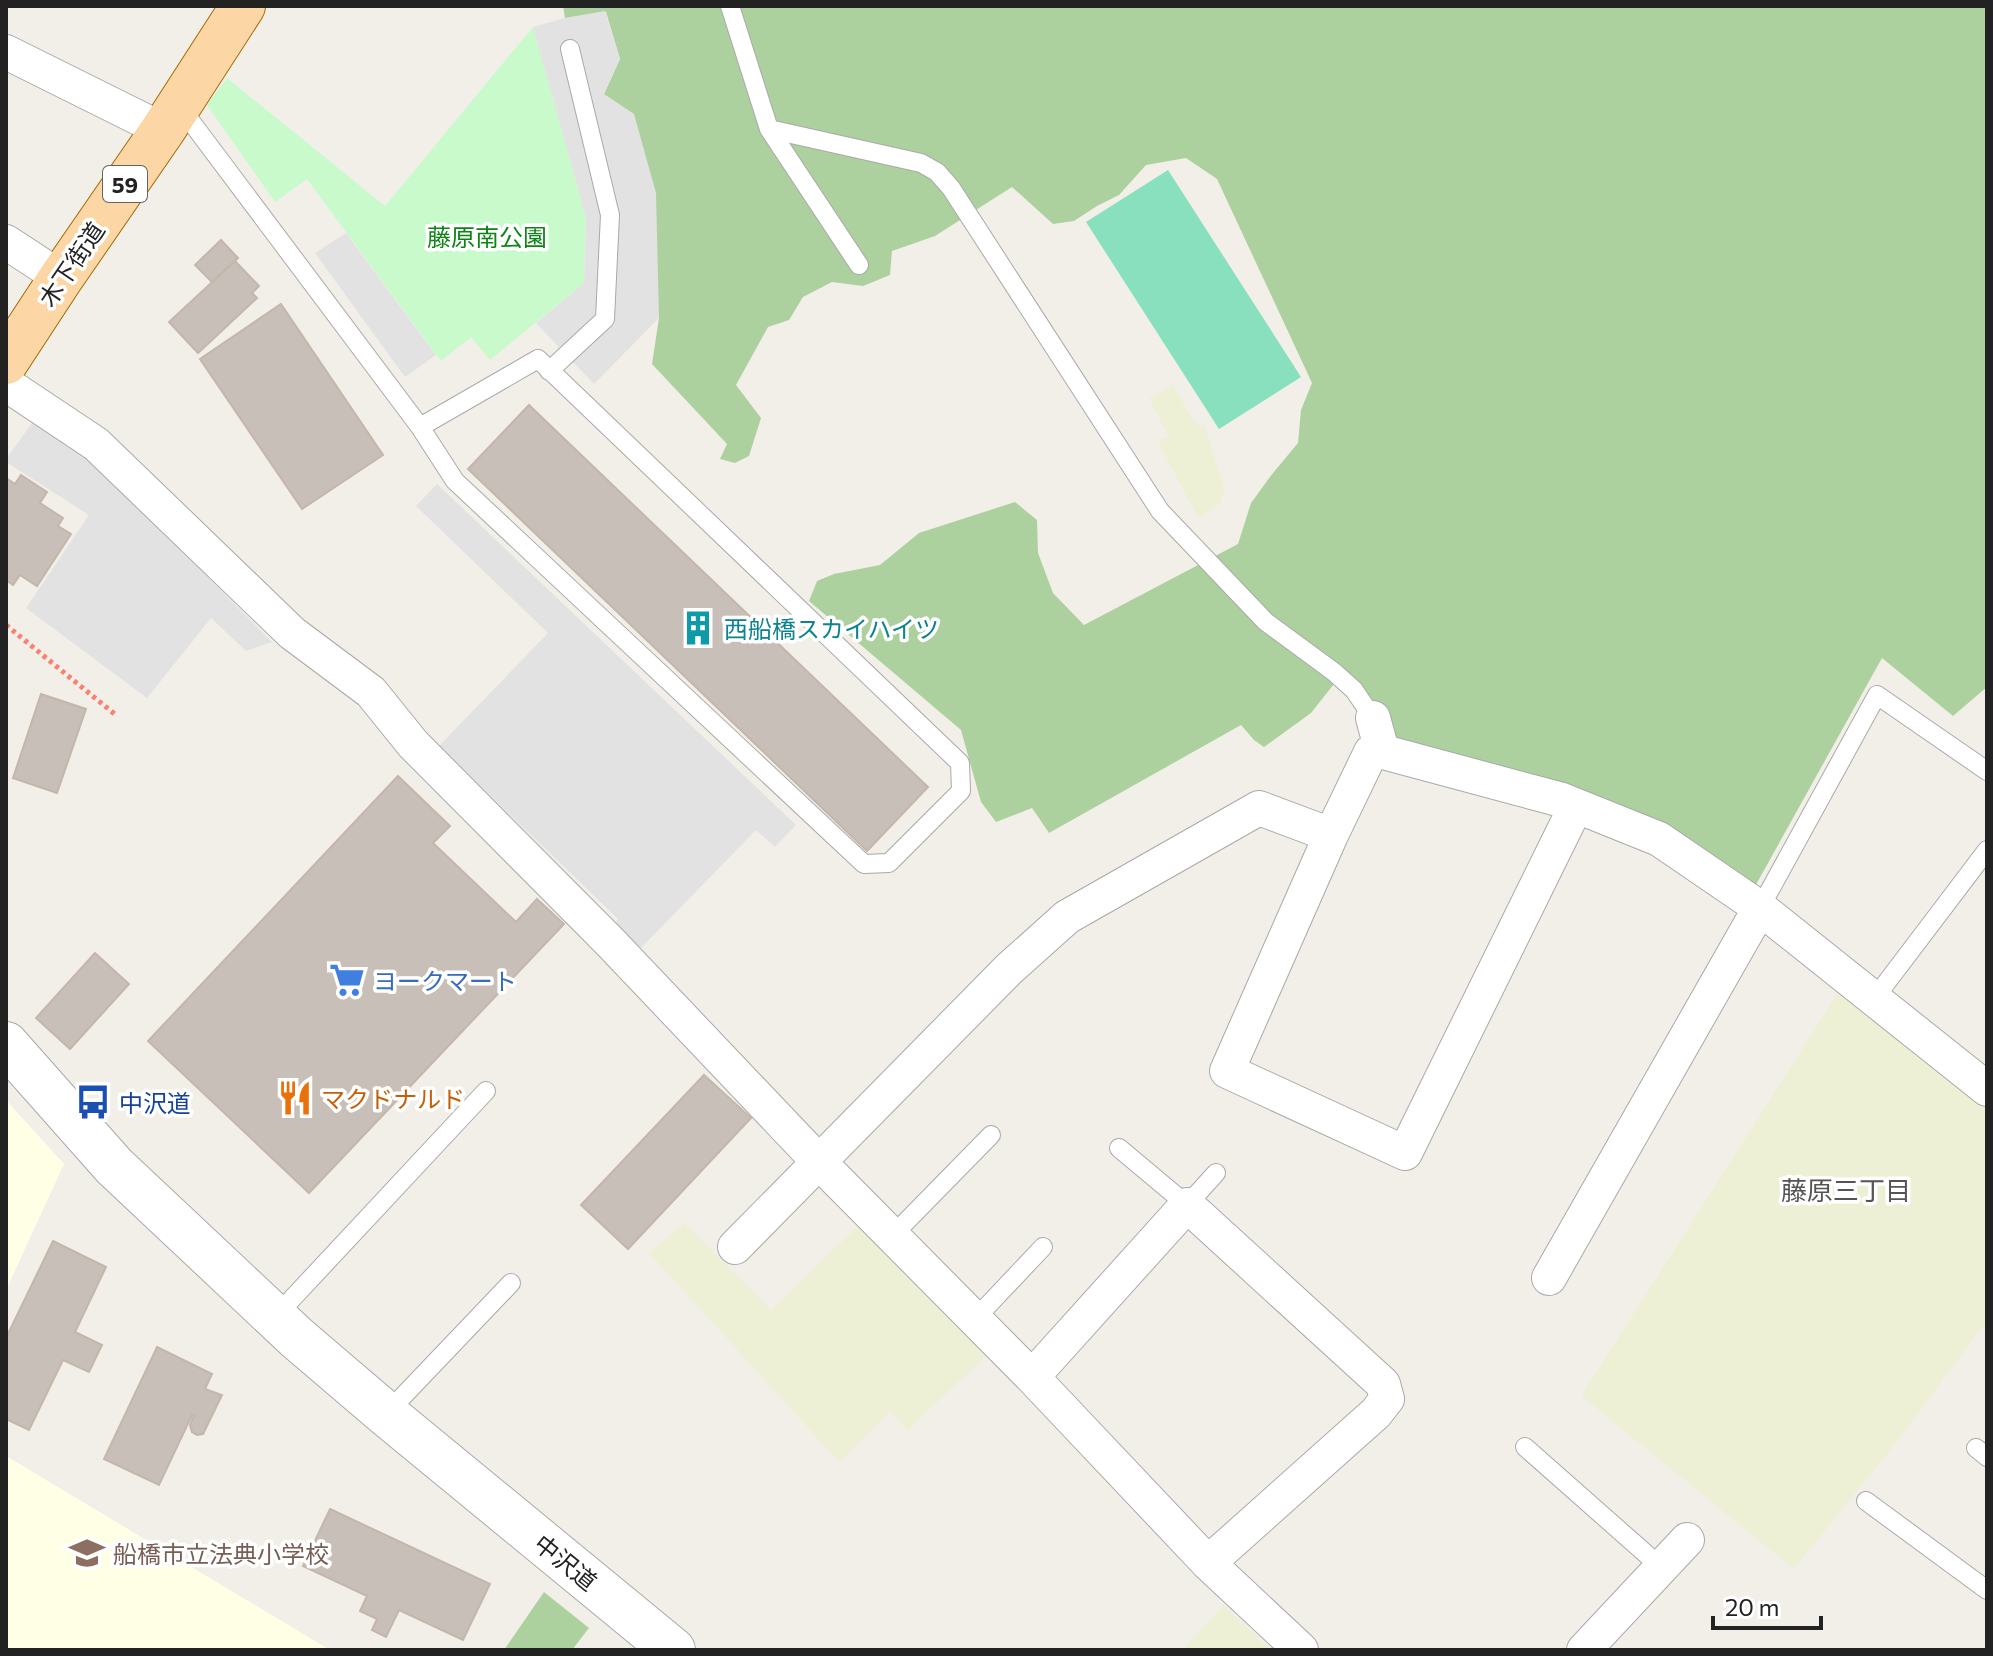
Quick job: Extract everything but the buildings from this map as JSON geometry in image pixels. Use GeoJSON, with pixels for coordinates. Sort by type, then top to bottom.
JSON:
{"type":"FeatureCollection","features":[{"type":"Feature","properties":{"kind":"main road","name":"木下街道"},"geometry":{"type":"LineString","coordinates":[[6,362],[243,6]]}},
{"type":"Feature","properties":{"kind":"street"},"geometry":{"type":"LineString","coordinates":[[6,52],[170,117]]}},
{"type":"Feature","properties":{"kind":"street"},"geometry":{"type":"LineString","coordinates":[[6,242],[61,278]]}},
{"type":"Feature","properties":{"kind":"street"},"geometry":{"type":"LineString","coordinates":[[6,384],[96,444],[292,633],[371,692],[413,744],[611,943],[1208,1563],[1301,1650]]}},
{"type":"Feature","properties":{"kind":"street"},"geometry":{"type":"LineString","coordinates":[[1373,718],[1382,751]]}},
{"type":"Feature","properties":{"kind":"street"},"geometry":{"type":"LineString","coordinates":[[1576,806],[1405,1153],[1227,1071],[1331,835],[1371,752],[1376,750],[1562,800],[1659,839],[1760,908],[1987,1089]]}},
{"type":"Feature","properties":{"kind":"street"},"geometry":{"type":"LineString","coordinates":[[735,1247],[1009,969],[1067,917],[1259,808],[1331,835]]}},
{"type":"Feature","properties":{"kind":"street"},"geometry":{"type":"LineString","coordinates":[[1549,1278],[1760,908]]}},
{"type":"Feature","properties":{"kind":"street","name":"中沢道"},"geometry":{"type":"LineString","coordinates":[[6,1044],[114,1166],[275,1317],[386,1414],[672,1649]]}},
{"type":"Feature","properties":{"kind":"street"},"geometry":{"type":"LineString","coordinates":[[1032,1377],[1187,1205],[1383,1384],[1387,1399],[1376,1413],[1208,1563]]}},
{"type":"Feature","properties":{"kind":"street"},"geometry":{"type":"LineString","coordinates":[[1584,1650],[1687,1540]]}},
{"type":"Feature","properties":{"kind":"lane"},"geometry":{"type":"LineString","coordinates":[[730,6],[769,129],[859,265]]}},
{"type":"Feature","properties":{"kind":"lane"},"geometry":{"type":"LineString","coordinates":[[549,371],[605,319],[610,215],[570,49]]}},
{"type":"Feature","properties":{"kind":"lane"},"geometry":{"type":"LineString","coordinates":[[170,117],[420,427],[455,481],[864,864],[889,863],[961,791],[960,763],[538,359],[420,427]]}},
{"type":"Feature","properties":{"kind":"lane"},"geometry":{"type":"LineString","coordinates":[[769,129],[921,163],[937,172],[951,188],[1160,511],[1266,622],[1354,690],[1373,718]]}},
{"type":"Feature","properties":{"kind":"lane"},"geometry":{"type":"LineString","coordinates":[[1760,908],[1877,695],[1987,771]]}},
{"type":"Feature","properties":{"kind":"lane"},"geometry":{"type":"LineString","coordinates":[[1874,999],[1987,850]]}},
{"type":"Feature","properties":{"kind":"lane"},"geometry":{"type":"LineString","coordinates":[[275,1317],[486,1091]]}},
{"type":"Feature","properties":{"kind":"lane"},"geometry":{"type":"LineString","coordinates":[[892,1236],[991,1135]]}},
{"type":"Feature","properties":{"kind":"lane"},"geometry":{"type":"LineString","coordinates":[[1119,1148],[1187,1205],[1216,1173]]}},
{"type":"Feature","properties":{"kind":"lane"},"geometry":{"type":"LineString","coordinates":[[975,1319],[1043,1247]]}},
{"type":"Feature","properties":{"kind":"lane"},"geometry":{"type":"LineString","coordinates":[[386,1414],[511,1283]]}},
{"type":"Feature","properties":{"kind":"lane"},"geometry":{"type":"LineString","coordinates":[[1525,1447],[1662,1568]]}},
{"type":"Feature","properties":{"kind":"lane"},"geometry":{"type":"LineString","coordinates":[[1866,1501],[1987,1590]]}},
{"type":"Feature","properties":{"kind":"path"},"geometry":{"type":"LineString","coordinates":[[6,625],[117,716]]}},
{"type":"Feature","properties":{"kind":"shaded area"},"geometry":{"type":"Polygon","coordinates":[[[605,11],[620,59],[604,94],[634,114],[656,193],[659,318],[594,384],[536,323],[584,283],[586,218],[533,27],[605,11]]]}},
{"type":"Feature","properties":{"kind":"shaded area"},"geometry":{"type":"Polygon","coordinates":[[[346,233],[436,355],[405,377],[315,253],[346,233]]]}},
{"type":"Feature","properties":{"kind":"shaded area"},"geometry":{"type":"Polygon","coordinates":[[[1173,385],[1195,423],[1205,427],[1225,491],[1219,505],[1198,518],[1158,442],[1168,436],[1149,398],[1173,385]]]}},
{"type":"Feature","properties":{"kind":"shaded area"},"geometry":{"type":"Polygon","coordinates":[[[35,419],[101,469],[272,642],[246,651],[211,618],[147,698],[26,608],[89,515],[6,462],[35,419]]]}},
{"type":"Feature","properties":{"kind":"shaded area"},"geometry":{"type":"Polygon","coordinates":[[[437,484],[796,825],[775,847],[756,830],[638,951],[612,927],[618,919],[439,746],[548,633],[416,506],[437,484]]]}},
{"type":"Feature","properties":{"kind":"shaded area"},"geometry":{"type":"Polygon","coordinates":[[[1841,988],[1987,1098],[1987,1321],[1899,1439],[1794,1569],[1581,1396],[1841,988]]]}},
{"type":"Feature","properties":{"kind":"shaded area"},"geometry":{"type":"Polygon","coordinates":[[[6,1100],[64,1164],[6,1290],[6,1100]]]}},
{"type":"Feature","properties":{"kind":"shaded area"},"geometry":{"type":"Polygon","coordinates":[[[862,1222],[989,1353],[907,1431],[890,1411],[839,1462],[649,1253],[684,1223],[771,1310],[862,1222]]]}},
{"type":"Feature","properties":{"kind":"shaded area","name":"船橋市立法典小学校"},"geometry":{"type":"Polygon","coordinates":[[[6,1456],[330,1650],[6,1650],[6,1456]]]}},
{"type":"Feature","properties":{"kind":"shaded area"},"geometry":{"type":"Polygon","coordinates":[[[1223,1605],[1271,1650],[1182,1650],[1223,1605]]]}},
{"type":"Feature","properties":{"kind":"green space"},"geometry":{"type":"Polygon","coordinates":[[[563,6],[1987,6],[1987,687],[1953,716],[1882,658],[1753,890],[1409,750],[1391,731],[1376,705],[1334,684],[1311,713],[1264,747],[1241,725],[1049,833],[1032,808],[996,822],[981,802],[961,730],[809,601],[817,581],[834,574],[880,565],[919,533],[1015,502],[1037,520],[1038,553],[1053,593],[1084,625],[1238,544],[1251,503],[1298,443],[1301,410],[1312,383],[1217,179],[1186,158],[1146,165],[1119,195],[1074,221],[1053,224],[1012,187],[935,236],[892,251],[890,275],[863,286],[832,282],[803,297],[789,320],[768,327],[736,385],[761,418],[749,456],[735,463],[720,459],[727,444],[652,364],[659,318],[604,94],[620,59],[606,12],[565,18],[563,6]]]}},
{"type":"Feature","properties":{"kind":"green space","name":"藤原南公園"},"geometry":{"type":"Polygon","coordinates":[[[533,27],[586,218],[584,283],[490,360],[471,337],[441,361],[307,179],[275,202],[207,105],[227,78],[385,206],[533,27]]]}},
{"type":"Feature","properties":{"kind":"green space"},"geometry":{"type":"Polygon","coordinates":[[[1168,170],[1301,377],[1219,429],[1086,222],[1168,170]]]}},
{"type":"Feature","properties":{"kind":"green space"},"geometry":{"type":"Polygon","coordinates":[[[544,1592],[589,1628],[572,1650],[504,1650],[544,1592]]]}},
{"type":"Feature","properties":{"kind":"place","name":"西船橋スカイハイツ"},"geometry":{"type":"Point","coordinates":[698,628]}},
{"type":"Feature","properties":{"kind":"place","name":"ヨークマート"},"geometry":{"type":"Point","coordinates":[347,980]}},
{"type":"Feature","properties":{"kind":"place","name":"マクドナルド"},"geometry":{"type":"Point","coordinates":[295,1098]}},
{"type":"Feature","properties":{"kind":"place","name":"中沢道"},"geometry":{"type":"Point","coordinates":[93,1102]}},
{"type":"Feature","properties":{"kind":"place","name":"船橋市立法典小学校"},"geometry":{"type":"Point","coordinates":[87,1553]}},
{"type":"Feature","properties":{"kind":"district","name":"藤原三丁目"},"geometry":{"type":"Point","coordinates":[1846,1189]}}]}
